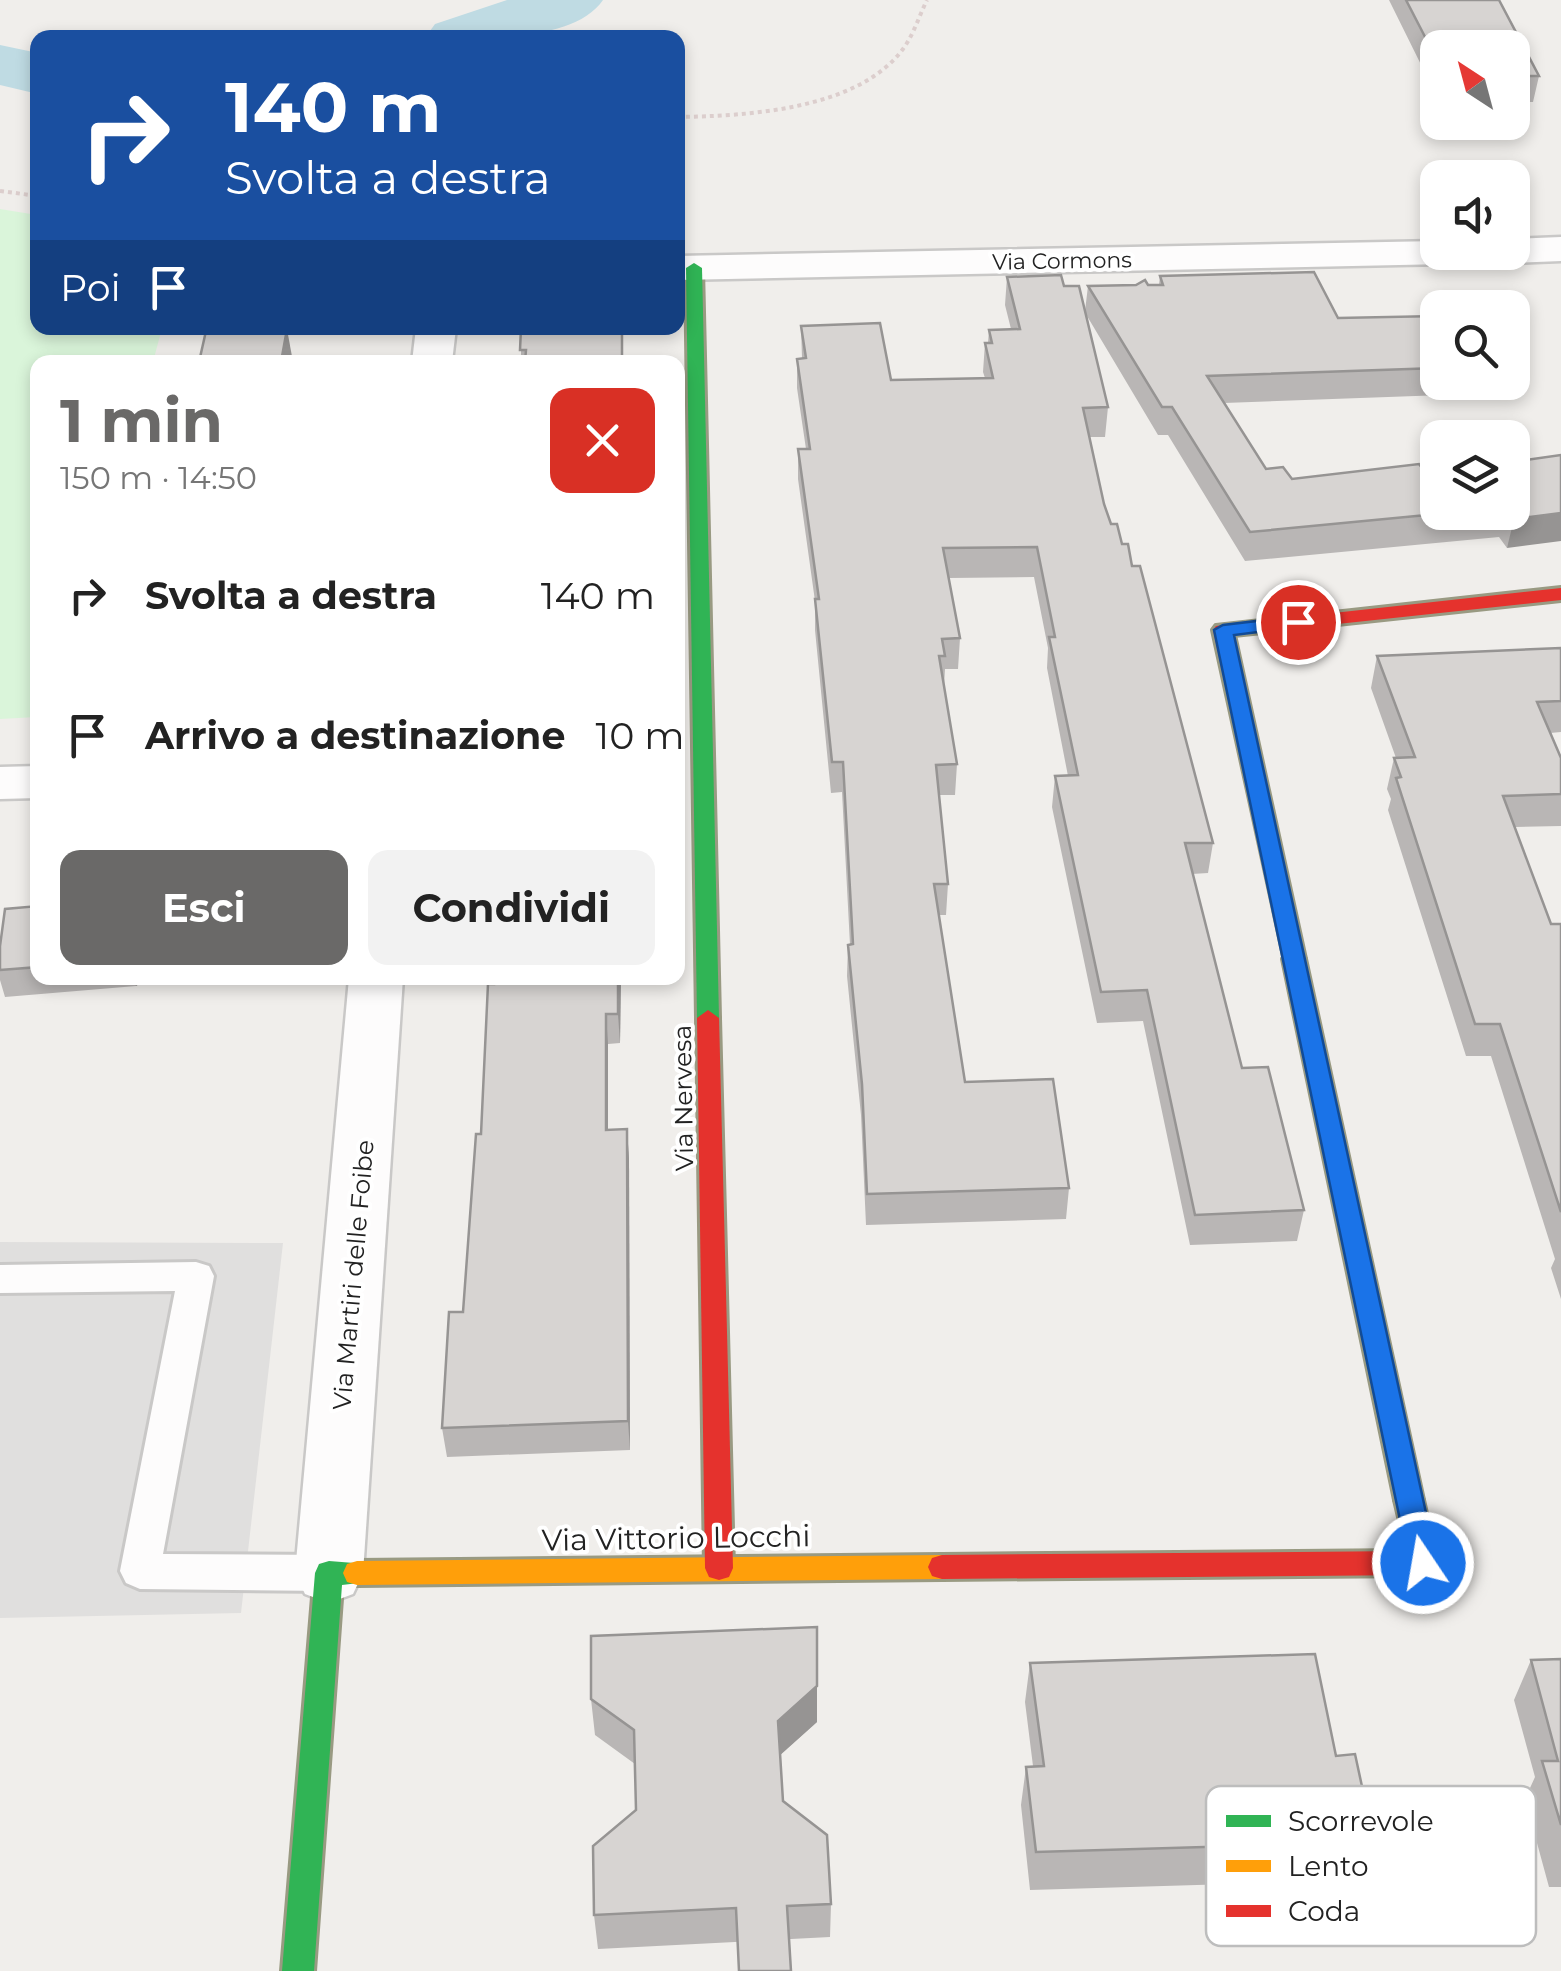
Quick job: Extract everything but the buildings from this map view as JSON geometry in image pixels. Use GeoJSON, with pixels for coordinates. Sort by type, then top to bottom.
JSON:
{"type":"FeatureCollection","features":[{"type":"Feature","properties":{"kind":"street"},"geometry":{"type":"LineString","coordinates":[[1530,251],[1561,250]]}},
{"type":"Feature","properties":{"kind":"street","name":"Via Cormons"},"geometry":{"type":"LineString","coordinates":[[686,268],[1420,253]]}},
{"type":"Feature","properties":{"kind":"street","name":"Via Nervesa"},"geometry":{"type":"LineString","coordinates":[[686,268],[719,1568]]}},
{"type":"Feature","properties":{"kind":"street","name":"Via Vittorio Locchi"},"geometry":{"type":"LineString","coordinates":[[330,1573],[1423,1563],[1223,630],[1561,594]]}},
{"type":"Feature","properties":{"kind":"street"},"geometry":{"type":"LineString","coordinates":[[0,783],[30,782]]}},
{"type":"Feature","properties":{"kind":"street","name":"Via Martiri delle Foibe"},"geometry":{"type":"LineString","coordinates":[[330,1573],[375,985]]}},
{"type":"Feature","properties":{"kind":"street"},"geometry":{"type":"LineString","coordinates":[[298,1971],[330,1573]]}},
{"type":"Feature","properties":{"kind":"lane"},"geometry":{"type":"LineString","coordinates":[[0,1279],[196,1276],[140,1571],[330,1573]]}},
{"type":"Feature","properties":{"kind":"path"},"geometry":{"type":"LineString","coordinates":[[685,117],[742,114],[804,104],[872,76],[900,54],[926,0]]}},
{"type":"Feature","properties":{"kind":"path"},"geometry":{"type":"LineString","coordinates":[[0,191],[30,195]]}},
{"type":"Feature","properties":{"kind":"green space"},"geometry":{"type":"Polygon","coordinates":[[[0,209],[30,214],[30,335],[160,335],[155,355],[30,355],[30,717],[0,719],[0,209]]]}},
{"type":"Feature","properties":{"kind":"shaded area"},"geometry":{"type":"Polygon","coordinates":[[[0,1242],[283,1243],[241,1613],[0,1618],[0,1242]]]}},
{"type":"Feature","properties":{"kind":"waterway"},"geometry":{"type":"LineString","coordinates":[[482,30],[571,0]]}},
{"type":"Feature","properties":{"kind":"waterway"},"geometry":{"type":"LineString","coordinates":[[0,65],[30,72]]}},
{"type":"Feature","properties":{"kind":"traffic: fast"},"geometry":{"type":"LineString","coordinates":[[694,268],[708,1018]]}},
{"type":"Feature","properties":{"kind":"traffic: fast"},"geometry":{"type":"LineString","coordinates":[[1294,959],[1409,1500]]}},
{"type":"Feature","properties":{"kind":"traffic: fast"},"geometry":{"type":"LineString","coordinates":[[298,1971],[329,1573],[357,1573]]}},
{"type":"Feature","properties":{"kind":"traffic: slow"},"geometry":{"type":"LineString","coordinates":[[357,1573],[942,1567]]}},
{"type":"Feature","properties":{"kind":"traffic: jam"},"geometry":{"type":"LineString","coordinates":[[1294,959],[1223,630],[1561,594]]}},
{"type":"Feature","properties":{"kind":"traffic: jam"},"geometry":{"type":"LineString","coordinates":[[708,1018],[719,1568]]}},
{"type":"Feature","properties":{"kind":"traffic: jam"},"geometry":{"type":"LineString","coordinates":[[942,1567],[1423,1563],[1409,1500]]}},
{"type":"Feature","properties":{"kind":"route"},"geometry":{"type":"LineString","coordinates":[[1298,622],[1223,630],[1423,1563]]}}]}
